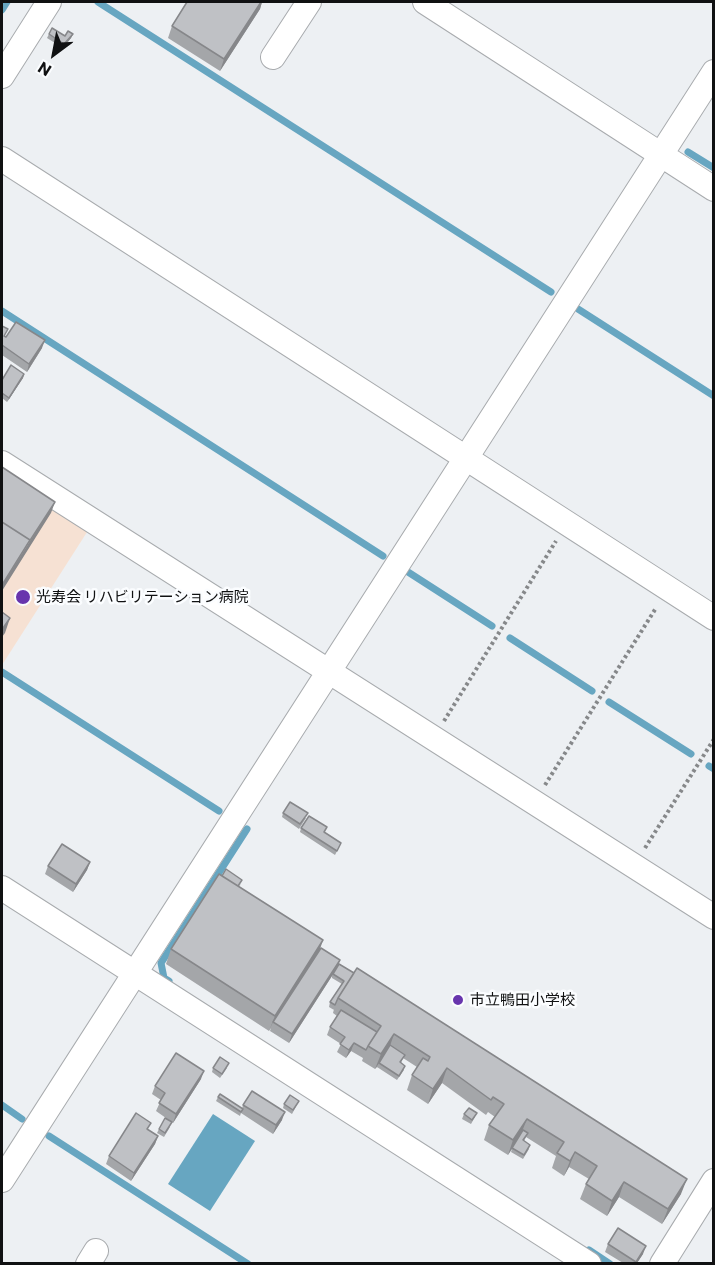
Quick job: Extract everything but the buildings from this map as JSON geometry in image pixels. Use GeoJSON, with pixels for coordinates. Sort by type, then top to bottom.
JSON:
{"type":"FeatureCollection","features":[{"type":"Feature","properties":{"kind":"street"},"geometry":{"type":"LineString","coordinates":[[2,76],[49,2]]}},
{"type":"Feature","properties":{"kind":"street"},"geometry":{"type":"LineString","coordinates":[[273,57],[309,2]]}},
{"type":"Feature","properties":{"kind":"street"},"geometry":{"type":"LineString","coordinates":[[424,2],[714,189]]}},
{"type":"Feature","properties":{"kind":"street"},"geometry":{"type":"LineString","coordinates":[[2,1180],[714,72]]}},
{"type":"Feature","properties":{"kind":"street"},"geometry":{"type":"LineString","coordinates":[[2,159],[714,618]]}},
{"type":"Feature","properties":{"kind":"street"},"geometry":{"type":"LineString","coordinates":[[2,463],[714,917]]}},
{"type":"Feature","properties":{"kind":"street"},"geometry":{"type":"LineString","coordinates":[[2,888],[589,1263]]}},
{"type":"Feature","properties":{"kind":"street"},"geometry":{"type":"LineString","coordinates":[[662,1263],[714,1181]]}},
{"type":"Feature","properties":{"kind":"path"},"geometry":{"type":"LineString","coordinates":[[433,739],[567,524]]}},
{"type":"Feature","properties":{"kind":"path"},"geometry":{"type":"LineString","coordinates":[[534,803],[668,588]]}},
{"type":"Feature","properties":{"kind":"path"},"geometry":{"type":"LineString","coordinates":[[633,866],[714,740]]}},
{"type":"Feature","properties":{"kind":"shaded area","name":"光寿会 リハビリテーション病院"},"geometry":{"type":"Polygon","coordinates":[[[2,473],[89,529],[2,665],[2,473]]]}},
{"type":"Feature","properties":{"kind":"water"},"geometry":{"type":"Polygon","coordinates":[[[213,1114],[255,1141],[210,1211],[168,1184],[213,1114]]]}},
{"type":"Feature","properties":{"kind":"waterway"},"geometry":{"type":"LineString","coordinates":[[2,10],[7,2]]}},
{"type":"Feature","properties":{"kind":"waterway"},"geometry":{"type":"LineString","coordinates":[[98,2],[551,292]]}},
{"type":"Feature","properties":{"kind":"waterway"},"geometry":{"type":"LineString","coordinates":[[688,152],[714,168]]}},
{"type":"Feature","properties":{"kind":"waterway"},"geometry":{"type":"LineString","coordinates":[[578,309],[714,396]]}},
{"type":"Feature","properties":{"kind":"waterway"},"geometry":{"type":"LineString","coordinates":[[2,311],[383,556]]}},
{"type":"Feature","properties":{"kind":"waterway"},"geometry":{"type":"LineString","coordinates":[[408,572],[492,626]]}},
{"type":"Feature","properties":{"kind":"waterway"},"geometry":{"type":"LineString","coordinates":[[510,638],[592,691]]}},
{"type":"Feature","properties":{"kind":"waterway"},"geometry":{"type":"LineString","coordinates":[[2,672],[219,811]]}},
{"type":"Feature","properties":{"kind":"waterway"},"geometry":{"type":"LineString","coordinates":[[609,702],[691,754]]}},
{"type":"Feature","properties":{"kind":"waterway"},"geometry":{"type":"LineString","coordinates":[[709,766],[714,769]]}},
{"type":"Feature","properties":{"kind":"waterway"},"geometry":{"type":"LineString","coordinates":[[169,981],[164,978],[161,963],[247,829]]}},
{"type":"Feature","properties":{"kind":"waterway"},"geometry":{"type":"LineString","coordinates":[[2,1105],[22,1119]]}},
{"type":"Feature","properties":{"kind":"waterway"},"geometry":{"type":"LineString","coordinates":[[49,1136],[248,1264]]}},
{"type":"Feature","properties":{"kind":"waterway"},"geometry":{"type":"LineString","coordinates":[[589,1250],[610,1264]]}},
{"type":"Feature","properties":{"kind":"place","name":"光寿会 リハビリテーション病院"},"geometry":{"type":"Point","coordinates":[23,597]}},
{"type":"Feature","properties":{"kind":"place","name":"市立鴨田小学校"},"geometry":{"type":"Point","coordinates":[458,1000]}}]}
